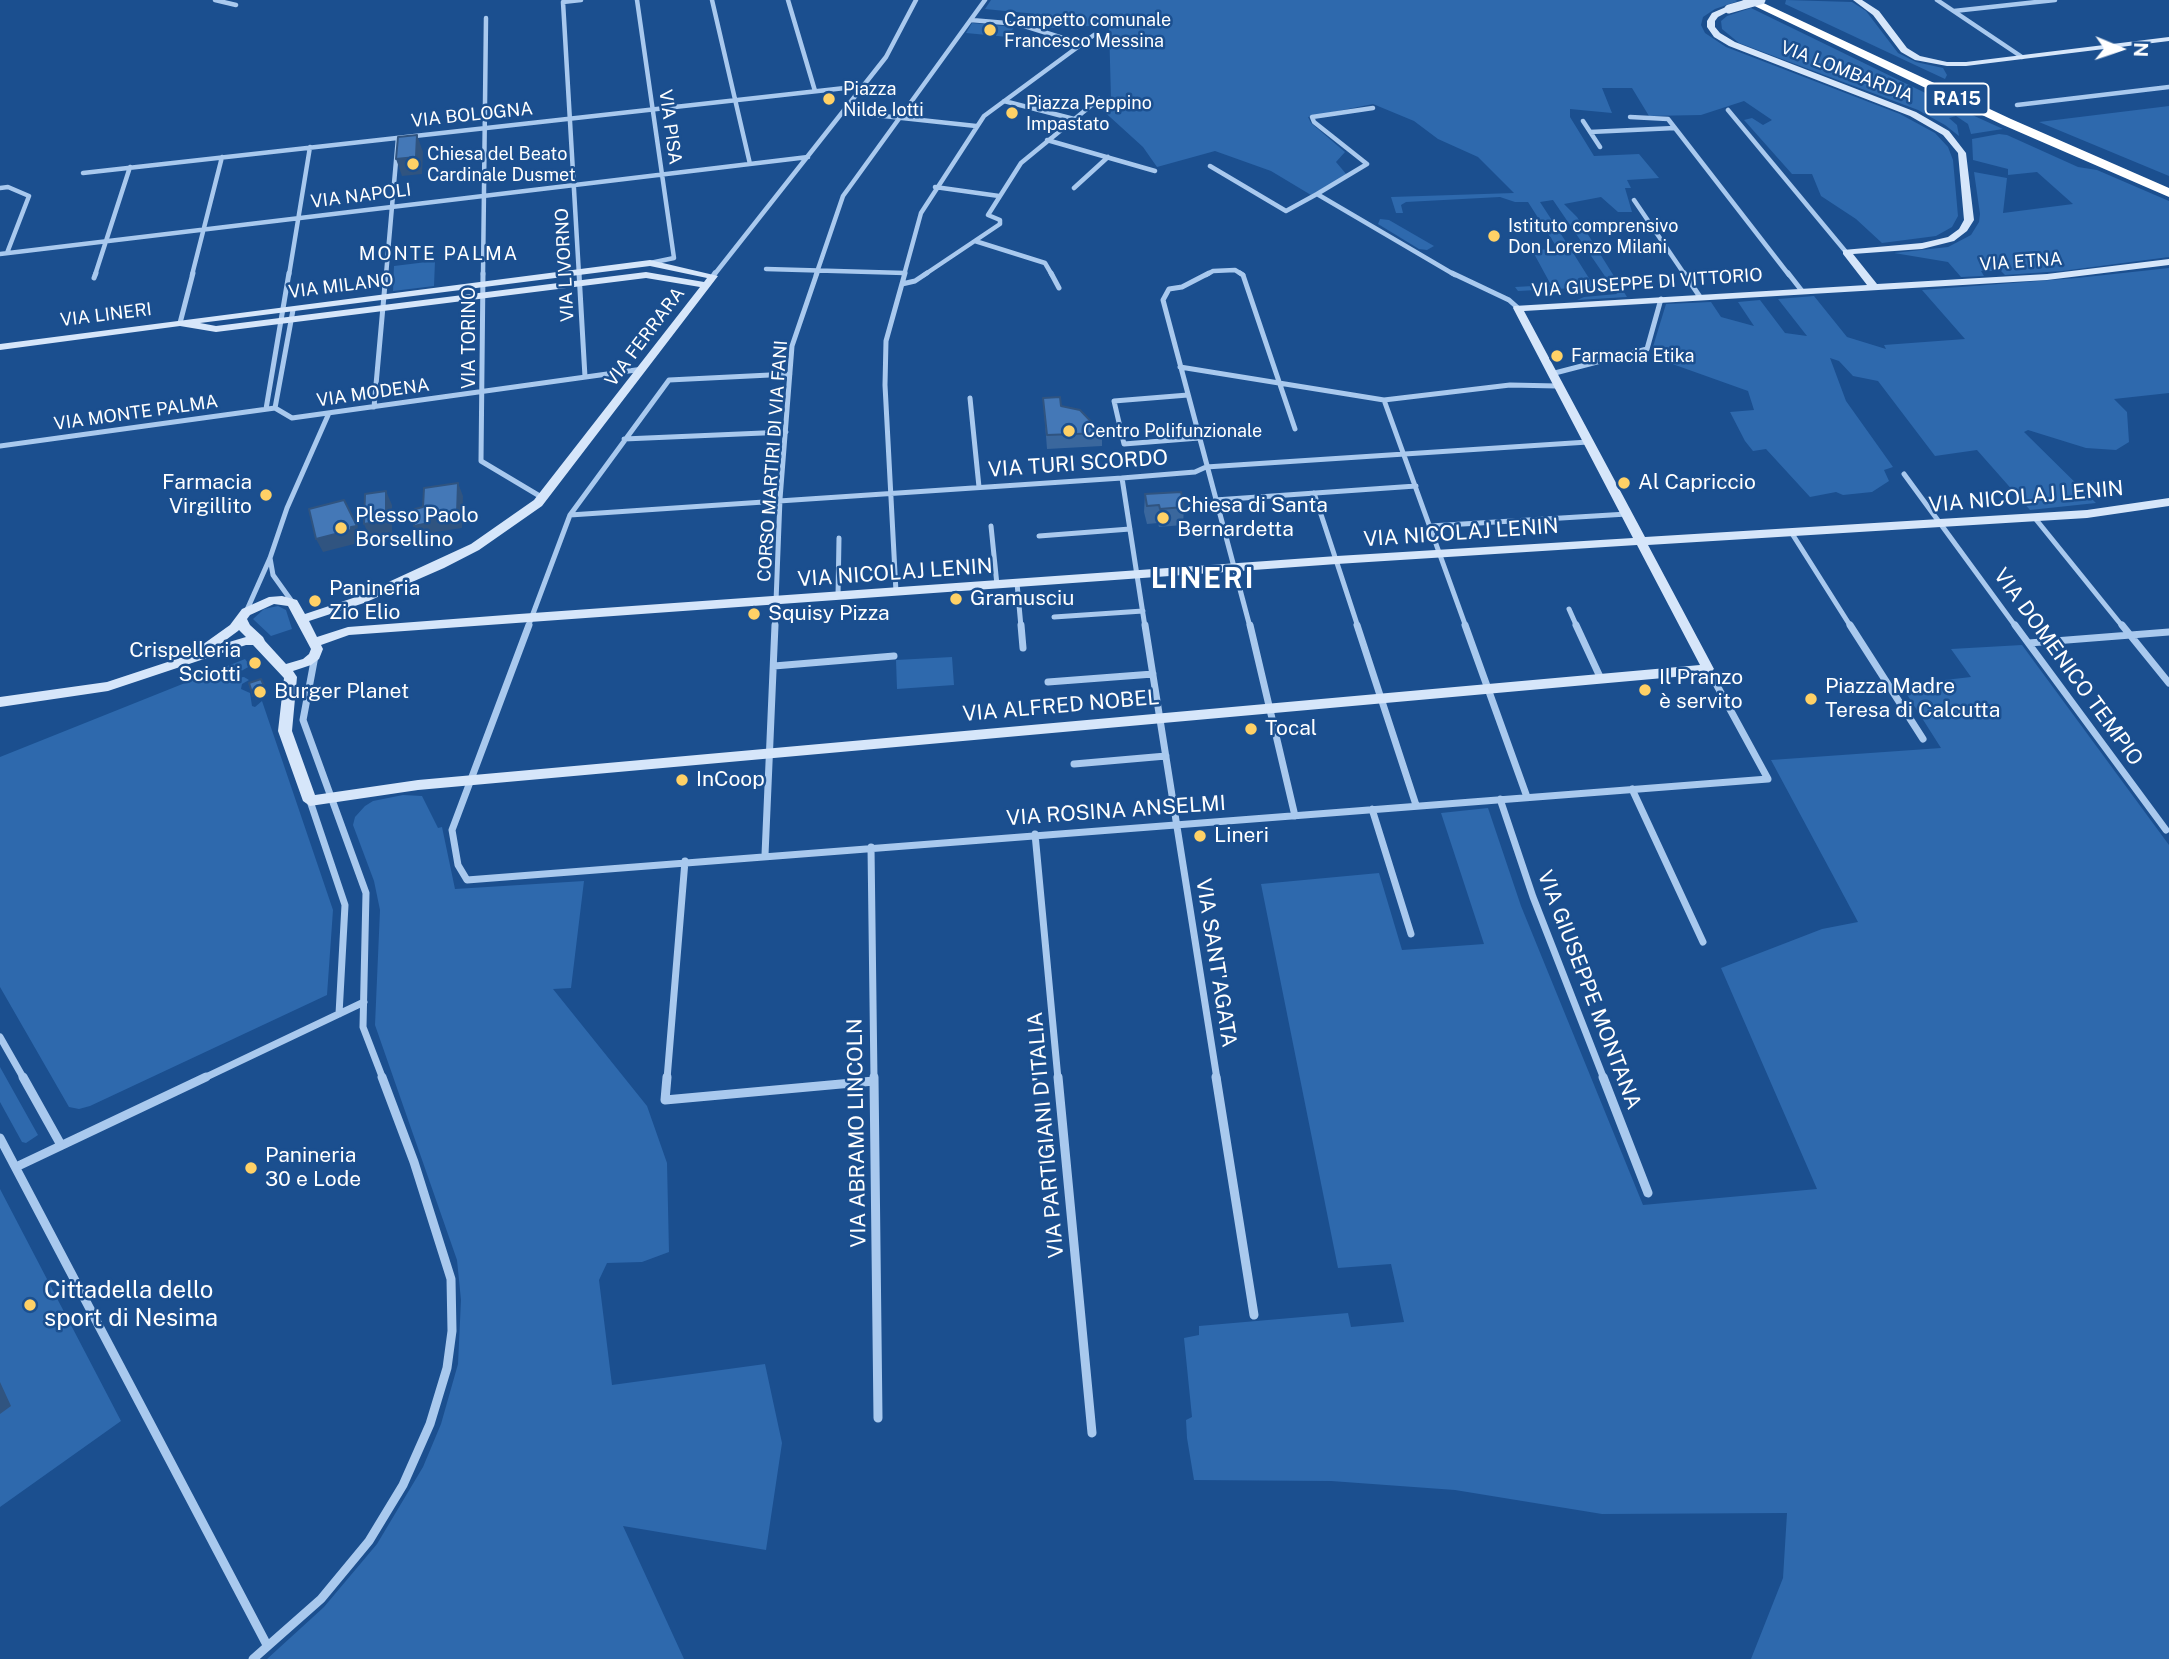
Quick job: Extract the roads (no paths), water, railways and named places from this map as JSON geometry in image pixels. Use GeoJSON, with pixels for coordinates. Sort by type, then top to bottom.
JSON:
{"type":"FeatureCollection","features":[{"type":"Feature","properties":{"kind":"highway","name":"RA15"},"geometry":{"type":"LineString","coordinates":[[1748,0],[2007,122],[2169,192]]}},
{"type":"Feature","properties":{"kind":"highway","name":"RA15"},"geometry":{"type":"LineString","coordinates":[[1762,0],[2016,112],[2169,184]]}},
{"type":"Feature","properties":{"kind":"highway"},"geometry":{"type":"LineString","coordinates":[[2016,112],[2169,179]]}},
{"type":"Feature","properties":{"kind":"street"},"geometry":{"type":"LineString","coordinates":[[215,0],[236,5]]}},
{"type":"Feature","properties":{"kind":"street","name":"VIA LIVORNO"},"geometry":{"type":"LineString","coordinates":[[581,0],[563,2],[585,377]]}},
{"type":"Feature","properties":{"kind":"street","name":"VIA PISA"},"geometry":{"type":"LineString","coordinates":[[637,0],[674,258],[650,264]]}},
{"type":"Feature","properties":{"kind":"street"},"geometry":{"type":"LineString","coordinates":[[712,0],[750,164]]}},
{"type":"Feature","properties":{"kind":"street"},"geometry":{"type":"LineString","coordinates":[[788,0],[815,91]]}},
{"type":"Feature","properties":{"kind":"street","name":"VIA FERRARA"},"geometry":{"type":"LineString","coordinates":[[302,619],[360,600],[464,553],[512,523],[543,498],[709,281],[886,57],[916,0]]}},
{"type":"Feature","properties":{"kind":"street","name":"CORSO MARTIRI DI VIA FANI"},"geometry":{"type":"LineString","coordinates":[[765,855],[780,499],[792,346],[843,196],[985,0]]}},
{"type":"Feature","properties":{"kind":"street","name":"VIA LOMBARDIA"},"geometry":{"type":"LineString","coordinates":[[1762,0],[1715,15],[1711,27],[1717,35],[1732,44],[1913,114],[1946,133],[1962,153],[1969,213],[1962,231],[1951,239],[1932,244],[1846,252]]}},
{"type":"Feature","properties":{"kind":"street","name":"VIA LOMBARDIA"},"geometry":{"type":"LineString","coordinates":[[1857,0],[1875,13],[1898,45],[1918,58],[1955,65],[2169,40]]}},
{"type":"Feature","properties":{"kind":"street"},"geometry":{"type":"LineString","coordinates":[[1937,0],[2022,57]]}},
{"type":"Feature","properties":{"kind":"street"},"geometry":{"type":"LineString","coordinates":[[1954,11],[2054,0]]}},
{"type":"Feature","properties":{"kind":"street","name":"VIA TORINO"},"geometry":{"type":"LineString","coordinates":[[486,18],[481,461],[543,498]]}},
{"type":"Feature","properties":{"kind":"street"},"geometry":{"type":"LineString","coordinates":[[971,20],[1018,24],[1082,44]]}},
{"type":"Feature","properties":{"kind":"street"},"geometry":{"type":"LineString","coordinates":[[896,592],[886,341],[921,213],[976,126],[1004,101],[1094,35]]}},
{"type":"Feature","properties":{"kind":"street","name":"VIA BOLOGNA"},"geometry":{"type":"LineString","coordinates":[[83,173],[863,86]]}},
{"type":"Feature","properties":{"kind":"street"},"geometry":{"type":"LineString","coordinates":[[2016,112],[2169,87]]}},
{"type":"Feature","properties":{"kind":"street"},"geometry":{"type":"LineString","coordinates":[[902,284],[915,281],[1000,224],[1000,220],[988,215],[1021,163],[1099,99]]}},
{"type":"Feature","properties":{"kind":"street"},"geometry":{"type":"LineString","coordinates":[[1004,101],[1074,119]]}},
{"type":"Feature","properties":{"kind":"street"},"geometry":{"type":"LineString","coordinates":[[1210,166],[1286,211],[1367,164],[1314,122],[1312,117],[1373,108]]}},
{"type":"Feature","properties":{"kind":"street"},"geometry":{"type":"LineString","coordinates":[[1728,110],[1874,286]]}},
{"type":"Feature","properties":{"kind":"street"},"geometry":{"type":"LineString","coordinates":[[865,114],[976,126]]}},
{"type":"Feature","properties":{"kind":"street"},"geometry":{"type":"LineString","coordinates":[[1630,117],[1668,119],[1802,291]]}},
{"type":"Feature","properties":{"kind":"street"},"geometry":{"type":"LineString","coordinates":[[1583,121],[1600,147]]}},
{"type":"Feature","properties":{"kind":"street"},"geometry":{"type":"LineString","coordinates":[[1590,132],[1675,128]]}},
{"type":"Feature","properties":{"kind":"street"},"geometry":{"type":"LineString","coordinates":[[374,407],[398,138]]}},
{"type":"Feature","properties":{"kind":"street"},"geometry":{"type":"LineString","coordinates":[[1047,140],[1155,171]]}},
{"type":"Feature","properties":{"kind":"street"},"geometry":{"type":"LineString","coordinates":[[275,408],[284,357],[299,218],[310,147]]}},
{"type":"Feature","properties":{"kind":"street"},"geometry":{"type":"LineString","coordinates":[[180,323],[222,157]]}},
{"type":"Feature","properties":{"kind":"street","name":"VIA NAPOLI"},"geometry":{"type":"LineString","coordinates":[[3,253],[808,157]]}},
{"type":"Feature","properties":{"kind":"street"},"geometry":{"type":"LineString","coordinates":[[1074,188],[1108,157]]}},
{"type":"Feature","properties":{"kind":"street"},"geometry":{"type":"LineString","coordinates":[[94,278],[131,167]]}},
{"type":"Feature","properties":{"kind":"street"},"geometry":{"type":"LineString","coordinates":[[0,188],[8,187],[29,196],[3,253]]}},
{"type":"Feature","properties":{"kind":"street"},"geometry":{"type":"LineString","coordinates":[[935,187],[999,196]]}},
{"type":"Feature","properties":{"kind":"street"},"geometry":{"type":"LineString","coordinates":[[1317,194],[1464,280],[1509,300],[1518,308]]}},
{"type":"Feature","properties":{"kind":"street"},"geometry":{"type":"LineString","coordinates":[[1634,200],[1700,297]]}},
{"type":"Feature","properties":{"kind":"street"},"geometry":{"type":"LineString","coordinates":[[975,241],[1045,263],[1059,288]]}},
{"type":"Feature","properties":{"kind":"street","name":"VIA ETNA"},"geometry":{"type":"LineString","coordinates":[[1874,286],[2058,276],[2169,262]]}},
{"type":"Feature","properties":{"kind":"street","name":"VIA MILANO"},"geometry":{"type":"LineString","coordinates":[[180,323],[484,296],[650,264],[709,281]]}},
{"type":"Feature","properties":{"kind":"street"},"geometry":{"type":"LineString","coordinates":[[766,269],[905,273]]}},
{"type":"Feature","properties":{"kind":"street"},"geometry":{"type":"LineString","coordinates":[[1295,429],[1243,275],[1235,270],[1213,271],[1182,288],[1169,289],[1163,300],[1235,568],[1295,816]]}},
{"type":"Feature","properties":{"kind":"street","name":"VIA MILANO"},"geometry":{"type":"LineString","coordinates":[[383,303],[484,284],[646,275],[709,281]]}},
{"type":"Feature","properties":{"kind":"street","name":"VIA GIUSEPPE DI VITTORIO"},"geometry":{"type":"LineString","coordinates":[[1708,670],[1518,308],[1874,286]]}},
{"type":"Feature","properties":{"kind":"street"},"geometry":{"type":"LineString","coordinates":[[1551,374],[1647,349],[1661,299]]}},
{"type":"Feature","properties":{"kind":"street"},"geometry":{"type":"LineString","coordinates":[[266,410],[277,339],[287,315]]}},
{"type":"Feature","properties":{"kind":"street","name":"VIA MILANO"},"geometry":{"type":"LineString","coordinates":[[216,329],[287,315]]}},
{"type":"Feature","properties":{"kind":"street","name":"VIA LINERI"},"geometry":{"type":"LineString","coordinates":[[0,347],[180,323],[216,329]]}},
{"type":"Feature","properties":{"kind":"street"},"geometry":{"type":"LineString","coordinates":[[274,358],[284,357]]}},
{"type":"Feature","properties":{"kind":"street"},"geometry":{"type":"LineString","coordinates":[[1180,367],[1384,400],[1510,386],[1557,386]]}},
{"type":"Feature","properties":{"kind":"street","name":"VIA MODENA"},"geometry":{"type":"LineString","coordinates":[[275,408],[292,418],[644,369]]}},
{"type":"Feature","properties":{"kind":"street"},"geometry":{"type":"LineString","coordinates":[[470,781],[570,515],[670,380],[790,374]]}},
{"type":"Feature","properties":{"kind":"street"},"geometry":{"type":"LineString","coordinates":[[1188,395],[1114,401],[1124,444],[1199,438]]}},
{"type":"Feature","properties":{"kind":"street"},"geometry":{"type":"LineString","coordinates":[[970,398],[979,487]]}},
{"type":"Feature","properties":{"kind":"street"},"geometry":{"type":"LineString","coordinates":[[1384,400],[1527,797]]}},
{"type":"Feature","properties":{"kind":"street","name":"VIA MONTE PALMA"},"geometry":{"type":"LineString","coordinates":[[0,446],[275,408]]}},
{"type":"Feature","properties":{"kind":"street"},"geometry":{"type":"LineString","coordinates":[[330,413],[287,508],[270,558],[244,616],[244,626],[259,639],[291,677],[285,720],[286,739],[345,905],[339,1014]]}},
{"type":"Feature","properties":{"kind":"street"},"geometry":{"type":"LineString","coordinates":[[624,439],[786,432]]}},
{"type":"Feature","properties":{"kind":"street","name":"VIA TURI SCORDO"},"geometry":{"type":"LineString","coordinates":[[570,515],[1122,478],[1195,472],[1206,467],[1588,442]]}},
{"type":"Feature","properties":{"kind":"street","name":"VIA DOMENICO TEMPIO"},"geometry":{"type":"LineString","coordinates":[[1905,474],[2166,830]]}},
{"type":"Feature","properties":{"kind":"street","name":"VIA SANT'AGATA"},"geometry":{"type":"LineString","coordinates":[[1122,478],[1254,1315]]}},
{"type":"Feature","properties":{"kind":"street"},"geometry":{"type":"LineString","coordinates":[[1215,500],[1416,486]]}},
{"type":"Feature","properties":{"kind":"street"},"geometry":{"type":"LineString","coordinates":[[1314,493],[1416,805]]}},
{"type":"Feature","properties":{"kind":"street","name":"VIA NICOLAJ LENIN"},"geometry":{"type":"LineString","coordinates":[[284,669],[295,667],[315,649],[348,631],[1337,560],[2087,514],[2169,502]]}},
{"type":"Feature","properties":{"kind":"street"},"geometry":{"type":"LineString","coordinates":[[1430,526],[1627,514]]}},
{"type":"Feature","properties":{"kind":"street"},"geometry":{"type":"LineString","coordinates":[[2034,517],[2169,683]]}},
{"type":"Feature","properties":{"kind":"street"},"geometry":{"type":"LineString","coordinates":[[991,526],[997,585]]}},
{"type":"Feature","properties":{"kind":"street"},"geometry":{"type":"LineString","coordinates":[[1039,536],[1130,529]]}},
{"type":"Feature","properties":{"kind":"street"},"geometry":{"type":"LineString","coordinates":[[1791,532],[1923,739]]}},
{"type":"Feature","properties":{"kind":"street"},"geometry":{"type":"LineString","coordinates":[[838,596],[839,538]]}},
{"type":"Feature","properties":{"kind":"street"},"geometry":{"type":"LineString","coordinates":[[253,1659],[321,1599],[369,1541],[414,1463],[430,1424],[447,1368],[452,1331],[452,1279],[414,1162],[363,1027],[366,893],[303,720],[315,649],[293,603],[272,575],[270,558]]}},
{"type":"Feature","properties":{"kind":"street"},"geometry":{"type":"LineString","coordinates":[[1017,583],[1023,648]]}},
{"type":"Feature","properties":{"kind":"street"},"geometry":{"type":"LineString","coordinates":[[171,665],[212,645],[244,616],[273,600],[293,603]]}},
{"type":"Feature","properties":{"kind":"street"},"geometry":{"type":"LineString","coordinates":[[1569,609],[1601,679]]}},
{"type":"Feature","properties":{"kind":"street"},"geometry":{"type":"LineString","coordinates":[[1054,617],[1143,611]]}},
{"type":"Feature","properties":{"kind":"street"},"geometry":{"type":"LineString","coordinates":[[2029,643],[2169,632]]}},
{"type":"Feature","properties":{"kind":"street"},"geometry":{"type":"LineString","coordinates":[[0,702],[88,691],[259,639]]}},
{"type":"Feature","properties":{"kind":"street"},"geometry":{"type":"LineString","coordinates":[[774,666],[894,656]]}},
{"type":"Feature","properties":{"kind":"street","name":"VIA ALFRED NOBEL"},"geometry":{"type":"LineString","coordinates":[[310,801],[418,785],[1708,670]]}},
{"type":"Feature","properties":{"kind":"street","name":"VIA ROSINA ANSELMI"},"geometry":{"type":"LineString","coordinates":[[470,781],[452,830],[458,865],[467,880],[1768,779],[1708,670]]}},
{"type":"Feature","properties":{"kind":"street"},"geometry":{"type":"LineString","coordinates":[[1048,682],[1153,674]]}},
{"type":"Feature","properties":{"kind":"street"},"geometry":{"type":"LineString","coordinates":[[1074,764],[1166,756]]}},
{"type":"Feature","properties":{"kind":"street"},"geometry":{"type":"LineString","coordinates":[[1632,789],[1703,942]]}},
{"type":"Feature","properties":{"kind":"street","name":"VIA GIUSEPPE MONTANA"},"geometry":{"type":"LineString","coordinates":[[1500,799],[1533,897],[1648,1193]]}},
{"type":"Feature","properties":{"kind":"street"},"geometry":{"type":"LineString","coordinates":[[1372,809],[1411,934]]}},
{"type":"Feature","properties":{"kind":"street","name":"VIA PARTIGIANI D'ITALIA"},"geometry":{"type":"LineString","coordinates":[[1035,834],[1093,1433]]}},
{"type":"Feature","properties":{"kind":"street","name":"VIA ABRAMO LINCOLN"},"geometry":{"type":"LineString","coordinates":[[871,847],[878,1418]]}},
{"type":"Feature","properties":{"kind":"street"},"geometry":{"type":"LineString","coordinates":[[685,861],[665,1100],[874,1081]]}},
{"type":"Feature","properties":{"kind":"street"},"geometry":{"type":"LineString","coordinates":[[16,1167],[363,1002]]}},
{"type":"Feature","properties":{"kind":"street"},"geometry":{"type":"LineString","coordinates":[[0,1037],[61,1145]]}},
{"type":"Feature","properties":{"kind":"street"},"geometry":{"type":"LineString","coordinates":[[0,1138],[267,1645]]}},
{"type":"Feature","properties":{"kind":"place","name":"Campetto comunale Francesco Messina"},"geometry":{"type":"Point","coordinates":[990,30]}},
{"type":"Feature","properties":{"kind":"place","name":"Piazza Nilde Iotti"},"geometry":{"type":"Point","coordinates":[829,99]}},
{"type":"Feature","properties":{"kind":"place","name":"Piazza Peppino Impastato"},"geometry":{"type":"Point","coordinates":[1012,113]}},
{"type":"Feature","properties":{"kind":"place","name":"Chiesa del Beato Cardinale Dusmet"},"geometry":{"type":"Point","coordinates":[413,164]}},
{"type":"Feature","properties":{"kind":"place","name":"Istituto comprensivo Don Lorenzo Milani"},"geometry":{"type":"Point","coordinates":[1494,236]}},
{"type":"Feature","properties":{"kind":"place","name":"Farmacia Etika"},"geometry":{"type":"Point","coordinates":[1557,356]}},
{"type":"Feature","properties":{"kind":"place","name":"Centro Polifunzionale"},"geometry":{"type":"Point","coordinates":[1069,431]}},
{"type":"Feature","properties":{"kind":"place","name":"Al Capriccio"},"geometry":{"type":"Point","coordinates":[1624,483]}},
{"type":"Feature","properties":{"kind":"place","name":"Farmacia Virgillito"},"geometry":{"type":"Point","coordinates":[266,495]}},
{"type":"Feature","properties":{"kind":"place","name":"Chiesa di Santa Bernardetta"},"geometry":{"type":"Point","coordinates":[1163,518]}},
{"type":"Feature","properties":{"kind":"place","name":"Plesso Paolo Borsellino"},"geometry":{"type":"Point","coordinates":[341,528]}},
{"type":"Feature","properties":{"kind":"place","name":"Gramusciu"},"geometry":{"type":"Point","coordinates":[956,599]}},
{"type":"Feature","properties":{"kind":"place","name":"Panineria Zio Elio"},"geometry":{"type":"Point","coordinates":[315,601]}},
{"type":"Feature","properties":{"kind":"place","name":"Squisy Pizza"},"geometry":{"type":"Point","coordinates":[754,614]}},
{"type":"Feature","properties":{"kind":"place","name":"Crispelleria Sciotti"},"geometry":{"type":"Point","coordinates":[255,663]}},
{"type":"Feature","properties":{"kind":"place","name":"Il Pranzo è servito"},"geometry":{"type":"Point","coordinates":[1645,690]}},
{"type":"Feature","properties":{"kind":"place","name":"Burger Planet"},"geometry":{"type":"Point","coordinates":[260,692]}},
{"type":"Feature","properties":{"kind":"place","name":"Piazza Madre Teresa di Calcutta"},"geometry":{"type":"Point","coordinates":[1811,699]}},
{"type":"Feature","properties":{"kind":"place","name":"Tocal"},"geometry":{"type":"Point","coordinates":[1251,729]}},
{"type":"Feature","properties":{"kind":"place","name":"InCoop"},"geometry":{"type":"Point","coordinates":[682,780]}},
{"type":"Feature","properties":{"kind":"place","name":"Lineri"},"geometry":{"type":"Point","coordinates":[1200,836]}},
{"type":"Feature","properties":{"kind":"place","name":"Panineria 30 e Lode"},"geometry":{"type":"Point","coordinates":[251,1168]}},
{"type":"Feature","properties":{"kind":"place","name":"Cittadella dello sport di Nesima"},"geometry":{"type":"Point","coordinates":[30,1305]}},
{"type":"Feature","properties":{"kind":"district","name":"MONTE PALMA"},"geometry":{"type":"Point","coordinates":[439,254]}},
{"type":"Feature","properties":{"kind":"district","name":"LINERI"},"geometry":{"type":"Point","coordinates":[1203,579]}}]}
